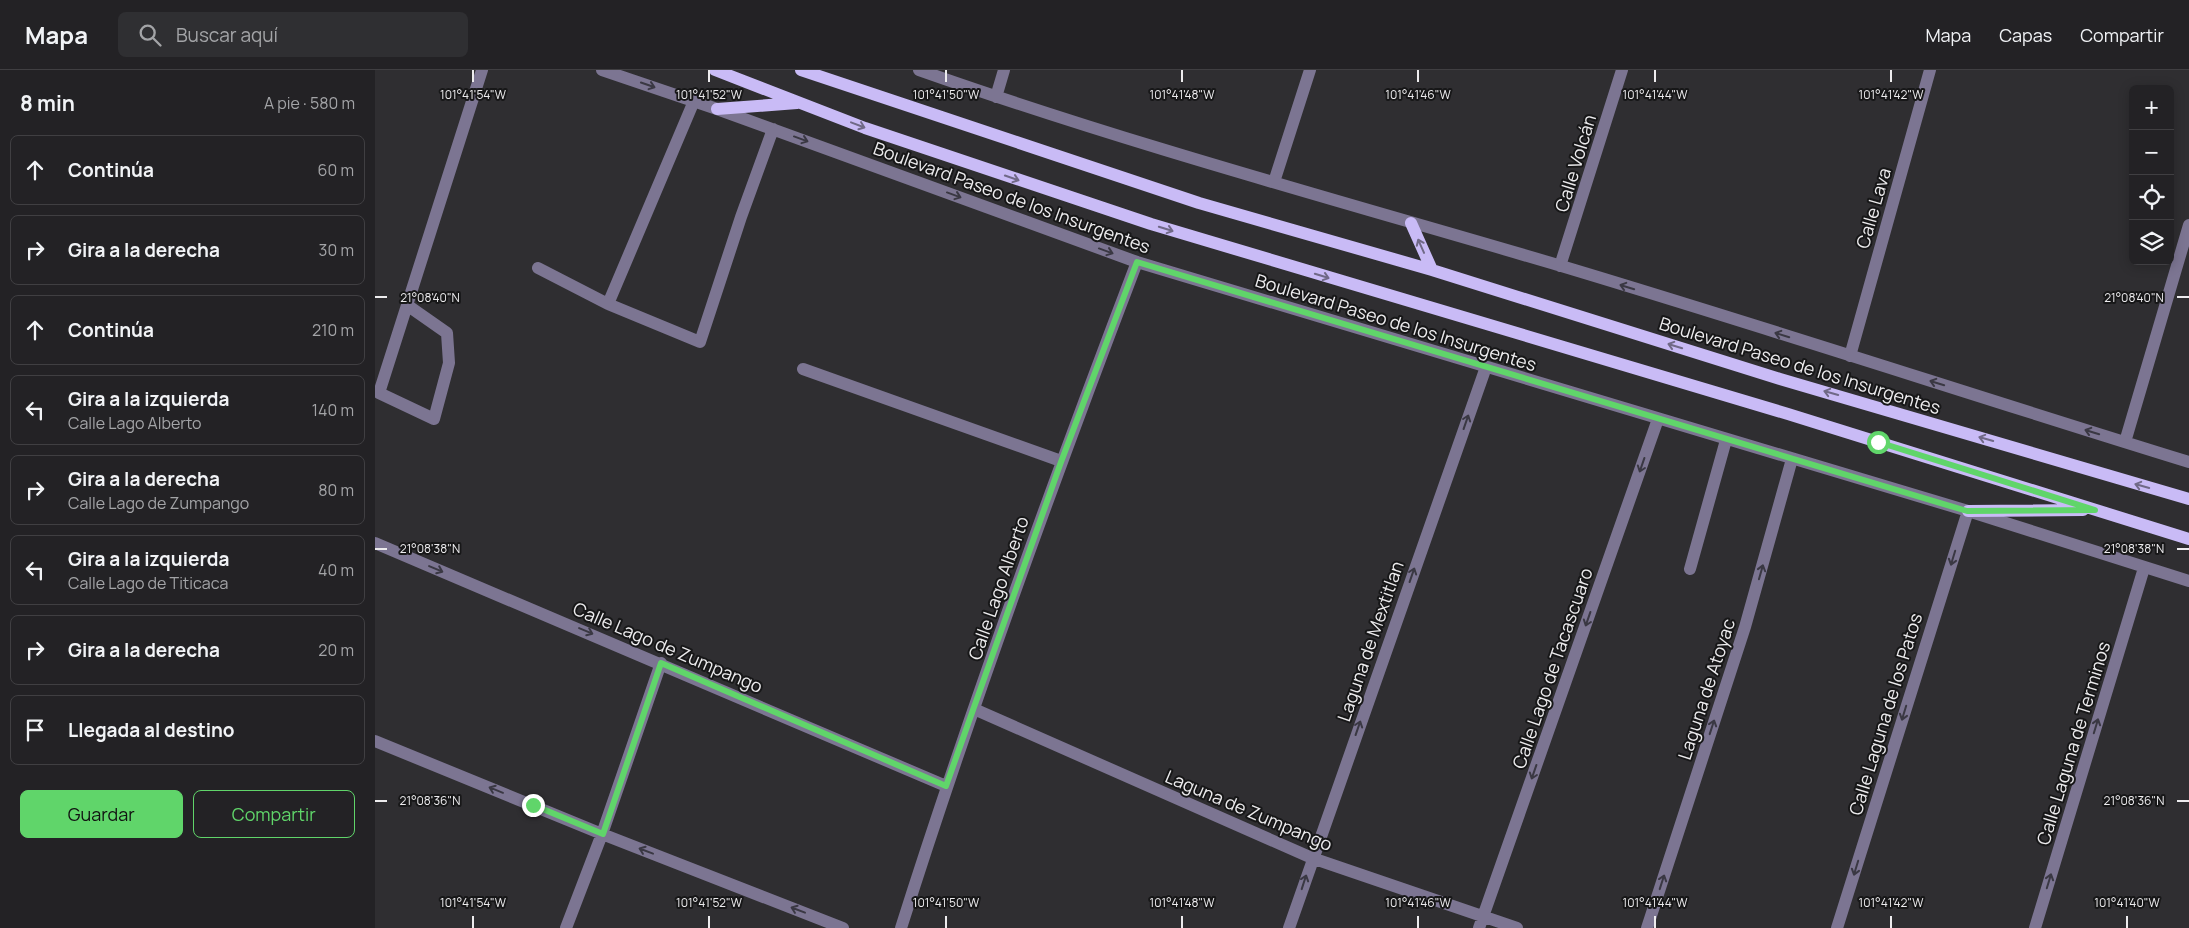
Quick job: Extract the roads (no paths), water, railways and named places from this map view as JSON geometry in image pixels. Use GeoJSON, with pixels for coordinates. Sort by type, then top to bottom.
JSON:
{"type":"FeatureCollection","features":[{"type":"Feature","properties":{"kind":"main road","name":"Boulevard Paseo de los Insurgentes"},"geometry":{"type":"LineString","coordinates":[[715,70],[865,128],[1151,224],[1788,414],[2189,539]]}},
{"type":"Feature","properties":{"kind":"main road","name":"Boulevard Paseo de los Insurgentes"},"geometry":{"type":"LineString","coordinates":[[801,70],[1199,203],[1431,270],[1771,376],[2189,499]]}},
{"type":"Feature","properties":{"kind":"main road"},"geometry":{"type":"LineString","coordinates":[[717,109],[800,102]]}},
{"type":"Feature","properties":{"kind":"main road"},"geometry":{"type":"LineString","coordinates":[[1411,222],[1431,270]]}},
{"type":"Feature","properties":{"kind":"main road"},"geometry":{"type":"LineString","coordinates":[[1967,511],[2095,510]]}},
{"type":"Feature","properties":{"kind":"street"},"geometry":{"type":"LineString","coordinates":[[407,305],[447,333],[449,363],[435,419],[379,393],[407,305],[482,70]]}},
{"type":"Feature","properties":{"kind":"street","name":"Boulevard Paseo de los Insurgentes"},"geometry":{"type":"LineString","coordinates":[[602,70],[773,129],[1137,262],[1967,511],[2189,581]]}},
{"type":"Feature","properties":{"kind":"street","name":"Boulevard Paseo de los Insurgentes"},"geometry":{"type":"LineString","coordinates":[[919,70],[996,97],[1274,182],[1560,266],[2189,462]]}},
{"type":"Feature","properties":{"kind":"street"},"geometry":{"type":"LineString","coordinates":[[996,97],[1004,70]]}},
{"type":"Feature","properties":{"kind":"street"},"geometry":{"type":"LineString","coordinates":[[1274,182],[1310,70]]}},
{"type":"Feature","properties":{"kind":"street","name":"Calle Volcán"},"geometry":{"type":"LineString","coordinates":[[1560,266],[1622,70]]}},
{"type":"Feature","properties":{"kind":"street","name":"Calle Lava"},"geometry":{"type":"LineString","coordinates":[[1850,356],[1930,70]]}},
{"type":"Feature","properties":{"kind":"street"},"geometry":{"type":"LineString","coordinates":[[609,304],[694,101]]}},
{"type":"Feature","properties":{"kind":"street"},"geometry":{"type":"LineString","coordinates":[[538,268],[609,304],[700,342],[741,217],[773,129]]}},
{"type":"Feature","properties":{"kind":"street"},"geometry":{"type":"LineString","coordinates":[[2125,442],[2189,225]]}},
{"type":"Feature","properties":{"kind":"street","name":"Calle Lago Alberto"},"geometry":{"type":"LineString","coordinates":[[901,928],[946,786],[1061,462],[1137,262]]}},
{"type":"Feature","properties":{"kind":"street","name":"Laguna de Mextitlan"},"geometry":{"type":"LineString","coordinates":[[1289,928],[1486,367]]}},
{"type":"Feature","properties":{"kind":"street"},"geometry":{"type":"LineString","coordinates":[[803,369],[1061,462]]}},
{"type":"Feature","properties":{"kind":"street","name":"Calle Lago de Tacascuaro"},"geometry":{"type":"LineString","coordinates":[[1481,923],[1658,419]]}},
{"type":"Feature","properties":{"kind":"street"},"geometry":{"type":"LineString","coordinates":[[1690,569],[1726,440]]}},
{"type":"Feature","properties":{"kind":"street","name":"Laguna de Atoyac"},"geometry":{"type":"LineString","coordinates":[[1647,928],[1745,628],[1792,459]]}},
{"type":"Feature","properties":{"kind":"street","name":"Calle Laguna de los Patos"},"geometry":{"type":"LineString","coordinates":[[1837,928],[1967,511]]}},
{"type":"Feature","properties":{"kind":"street","name":"Calle Lago de Zumpango"},"geometry":{"type":"LineString","coordinates":[[375,543],[661,663],[946,786]]}},
{"type":"Feature","properties":{"kind":"street","name":"Calle Laguna de Terminos"},"geometry":{"type":"LineString","coordinates":[[2035,928],[2144,568]]}},
{"type":"Feature","properties":{"kind":"street"},"geometry":{"type":"LineString","coordinates":[[565,928],[603,834],[661,663]]}},
{"type":"Feature","properties":{"kind":"street","name":"Laguna de Zumpango"},"geometry":{"type":"LineString","coordinates":[[974,709],[1312,858],[1481,923],[1517,928]]}},
{"type":"Feature","properties":{"kind":"street"},"geometry":{"type":"LineString","coordinates":[[375,741],[603,834],[843,928]]}}]}
